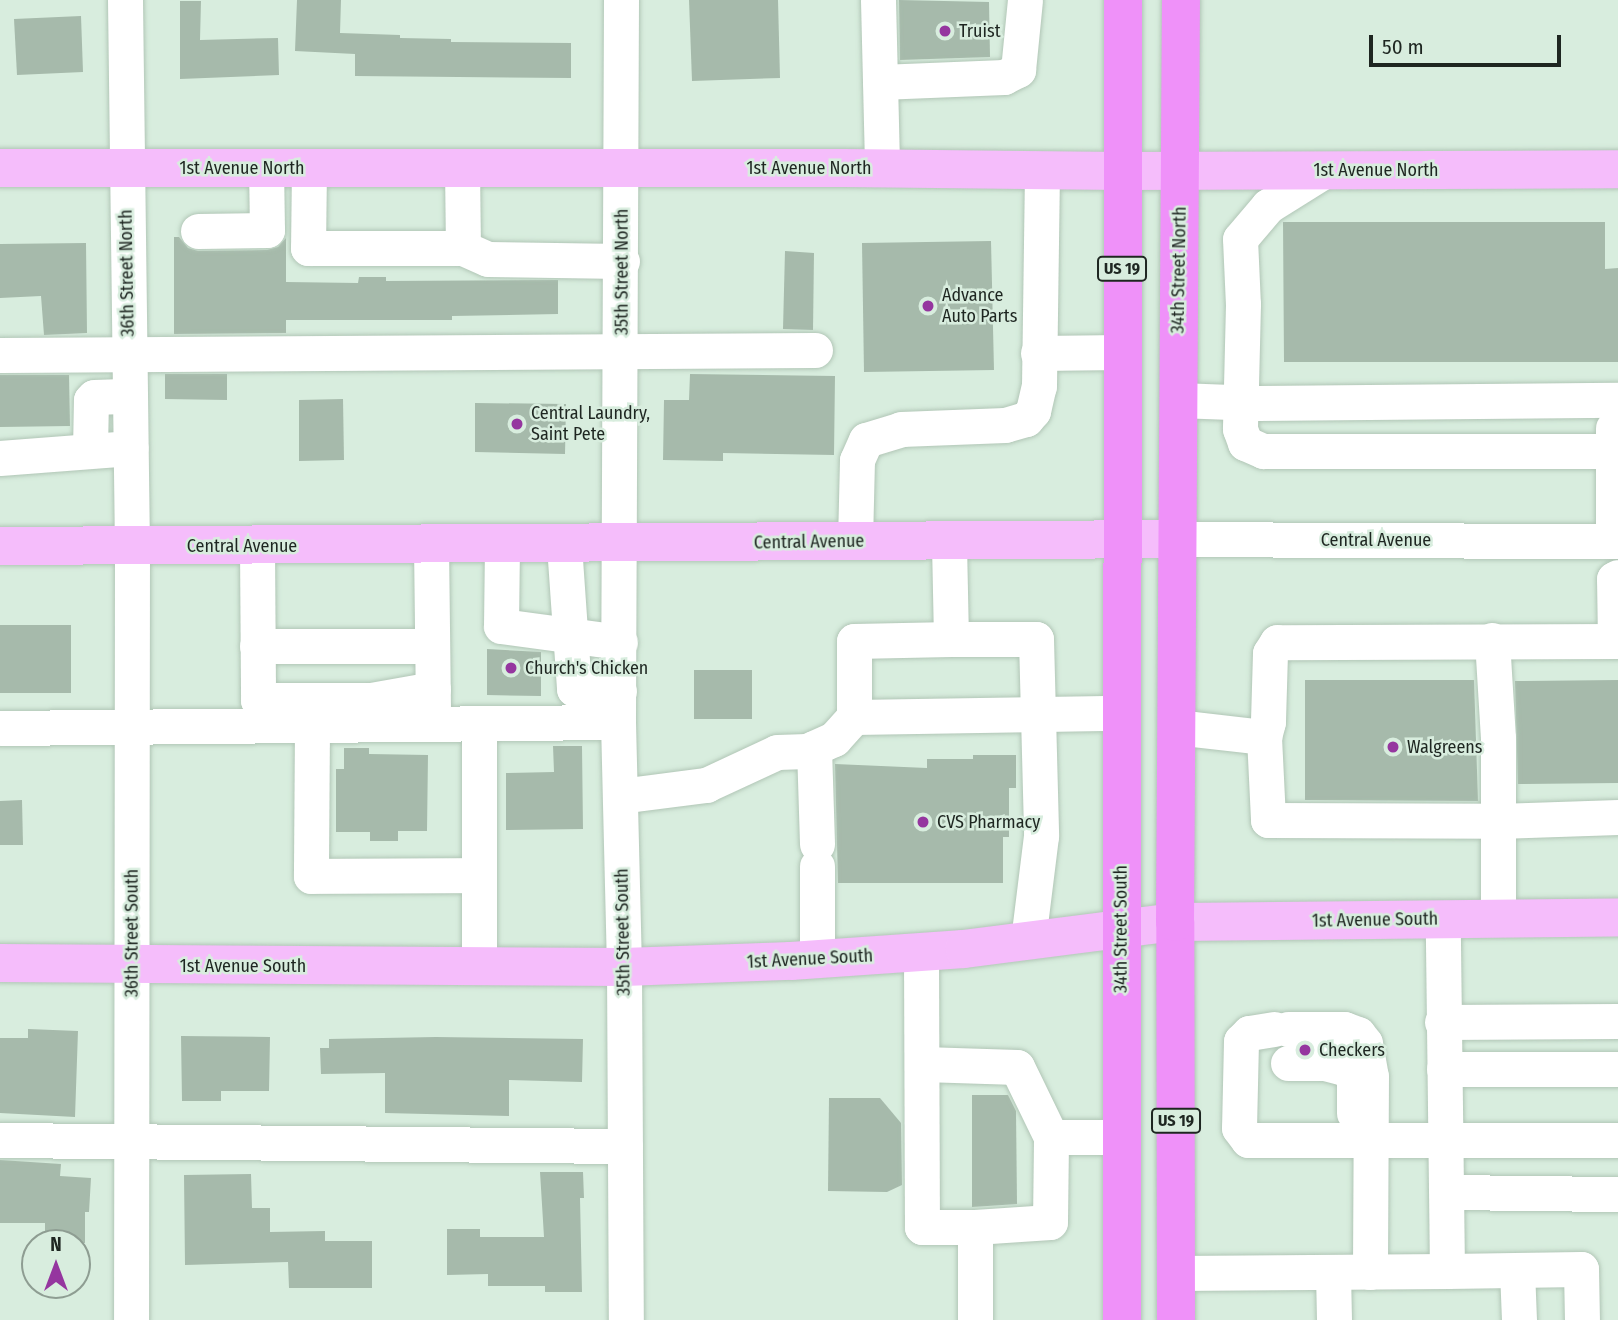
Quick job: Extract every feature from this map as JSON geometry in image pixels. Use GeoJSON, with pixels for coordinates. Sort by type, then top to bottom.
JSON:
{"type":"FeatureCollection","features":[{"type":"Feature","properties":{"kind":"highway","name":"US 19"},"geometry":{"type":"LineString","coordinates":[[1122,539],[1123,0]]}},
{"type":"Feature","properties":{"kind":"highway","name":"34th Street North"},"geometry":{"type":"LineString","coordinates":[[1177,539],[1181,0]]}},
{"type":"Feature","properties":{"kind":"highway","name":"34th Street South"},"geometry":{"type":"LineString","coordinates":[[1122,539],[1122,1320]]}},
{"type":"Feature","properties":{"kind":"highway","name":"US 19"},"geometry":{"type":"LineString","coordinates":[[1176,1320],[1177,539]]}},
{"type":"Feature","properties":{"kind":"highway"},"geometry":{"type":"LineString","coordinates":[[1121,1125],[1154,1124],[1154,1238],[1176,1263]]}},
{"type":"Feature","properties":{"kind":"main road","name":"1st Avenue North"},"geometry":{"type":"LineString","coordinates":[[0,168],[622,167],[1122,171],[1618,169]]}},
{"type":"Feature","properties":{"kind":"main road","name":"Central Avenue"},"geometry":{"type":"LineString","coordinates":[[0,546],[622,545],[1177,539]]}},
{"type":"Feature","properties":{"kind":"main road","name":"1st Avenue South"},"geometry":{"type":"LineString","coordinates":[[0,963],[131,966],[624,967],[817,959],[921,951],[1175,922],[1618,917]]}},
{"type":"Feature","properties":{"kind":"street","name":"36th Street North"},"geometry":{"type":"LineString","coordinates":[[125,0],[125,168],[132,546]]}},
{"type":"Feature","properties":{"kind":"street","name":"35th Street North"},"geometry":{"type":"LineString","coordinates":[[621,0],[622,545]]}},
{"type":"Feature","properties":{"kind":"street"},"geometry":{"type":"LineString","coordinates":[[878,0],[882,169]]}},
{"type":"Feature","properties":{"kind":"street"},"geometry":{"type":"LineString","coordinates":[[880,82],[1004,77],[1018,70],[1025,0]]}},
{"type":"Feature","properties":{"kind":"street"},"geometry":{"type":"LineString","coordinates":[[462,167],[463,248]]}},
{"type":"Feature","properties":{"kind":"street"},"geometry":{"type":"LineString","coordinates":[[198,231],[267,230],[266,168]]}},
{"type":"Feature","properties":{"kind":"street"},"geometry":{"type":"LineString","coordinates":[[309,168],[308,248],[463,248],[488,259],[622,261]]}},
{"type":"Feature","properties":{"kind":"street"},"geometry":{"type":"LineString","coordinates":[[855,542],[857,460],[866,440],[901,429],[1005,425],[1026,419],[1033,411],[1039,386],[1042,170]]}},
{"type":"Feature","properties":{"kind":"street"},"geometry":{"type":"LineString","coordinates":[[1324,170],[1268,206],[1240,239],[1249,403],[1240,429],[1245,443],[1263,451],[1616,451]]}},
{"type":"Feature","properties":{"kind":"street"},"geometry":{"type":"LineString","coordinates":[[0,355],[815,349]]}},
{"type":"Feature","properties":{"kind":"street"},"geometry":{"type":"LineString","coordinates":[[1038,353],[1122,352]]}},
{"type":"Feature","properties":{"kind":"street"},"geometry":{"type":"LineString","coordinates":[[90,450],[91,400],[94,397],[130,396]]}},
{"type":"Feature","properties":{"kind":"street"},"geometry":{"type":"LineString","coordinates":[[1178,400],[1249,403],[1616,400],[1615,541]]}},
{"type":"Feature","properties":{"kind":"street"},"geometry":{"type":"LineString","coordinates":[[0,458],[131,447]]}},
{"type":"Feature","properties":{"kind":"street","name":"Central Avenue"},"geometry":{"type":"LineString","coordinates":[[1177,539],[1615,541]]}},
{"type":"Feature","properties":{"kind":"street"},"geometry":{"type":"LineString","coordinates":[[949,541],[951,639]]}},
{"type":"Feature","properties":{"kind":"street"},"geometry":{"type":"LineString","coordinates":[[431,545],[433,724]]}},
{"type":"Feature","properties":{"kind":"street"},"geometry":{"type":"LineString","coordinates":[[502,545],[501,626],[620,642]]}},
{"type":"Feature","properties":{"kind":"street"},"geometry":{"type":"LineString","coordinates":[[564,545],[574,690],[619,707]]}},
{"type":"Feature","properties":{"kind":"street","name":"35th Street South"},"geometry":{"type":"LineString","coordinates":[[622,545],[619,707],[626,1320]]}},
{"type":"Feature","properties":{"kind":"street","name":"36th Street South"},"geometry":{"type":"LineString","coordinates":[[131,1320],[132,546]]}},
{"type":"Feature","properties":{"kind":"street"},"geometry":{"type":"LineString","coordinates":[[257,546],[258,700],[371,700],[433,689]]}},
{"type":"Feature","properties":{"kind":"street"},"geometry":{"type":"LineString","coordinates":[[1618,577],[1614,579],[1616,641],[1278,642],[1270,653],[1268,722],[1264,737],[1268,820],[1498,821],[1618,817]]}},
{"type":"Feature","properties":{"kind":"street"},"geometry":{"type":"LineString","coordinates":[[620,796],[706,785],[777,752],[814,748],[834,739],[853,717],[854,641],[1036,639],[1041,835],[1028,940]]}},
{"type":"Feature","properties":{"kind":"street"},"geometry":{"type":"LineString","coordinates":[[1492,640],[1498,918]]}},
{"type":"Feature","properties":{"kind":"street"},"geometry":{"type":"LineString","coordinates":[[257,646],[432,646]]}},
{"type":"Feature","properties":{"kind":"street"},"geometry":{"type":"LineString","coordinates":[[0,728],[479,723],[619,707]]}},
{"type":"Feature","properties":{"kind":"street"},"geometry":{"type":"LineString","coordinates":[[853,717],[1121,713]]}},
{"type":"Feature","properties":{"kind":"street"},"geometry":{"type":"LineString","coordinates":[[479,723],[480,966]]}},
{"type":"Feature","properties":{"kind":"street"},"geometry":{"type":"LineString","coordinates":[[312,726],[311,876],[479,875]]}},
{"type":"Feature","properties":{"kind":"street"},"geometry":{"type":"LineString","coordinates":[[1176,727],[1264,737]]}},
{"type":"Feature","properties":{"kind":"street"},"geometry":{"type":"LineString","coordinates":[[814,748],[817,959]]}},
{"type":"Feature","properties":{"kind":"street"},"geometry":{"type":"LineString","coordinates":[[1443,919],[1442,1022],[1448,1192],[1447,1271]]}},
{"type":"Feature","properties":{"kind":"street"},"geometry":{"type":"LineString","coordinates":[[921,951],[922,1227],[1050,1222],[1051,1137],[1017,1067],[923,1064]]}},
{"type":"Feature","properties":{"kind":"street"},"geometry":{"type":"LineString","coordinates":[[1442,1022],[1618,1021]]}},
{"type":"Feature","properties":{"kind":"street"},"geometry":{"type":"LineString","coordinates":[[1370,1140],[1354,1116],[1354,1079],[1347,1069],[1325,1063],[1267,1063],[1241,1041],[1249,1033],[1281,1029],[1345,1029],[1358,1034],[1369,1056],[1370,1140],[1370,1272]]}},
{"type":"Feature","properties":{"kind":"street"},"geometry":{"type":"LineString","coordinates":[[1267,1063],[1239,1128],[1248,1140],[1618,1140]]}},
{"type":"Feature","properties":{"kind":"street"},"geometry":{"type":"LineString","coordinates":[[1444,1069],[1618,1069]]}},
{"type":"Feature","properties":{"kind":"street"},"geometry":{"type":"LineString","coordinates":[[1051,1137],[1121,1125]]}},
{"type":"Feature","properties":{"kind":"street"},"geometry":{"type":"LineString","coordinates":[[0,1140],[625,1146]]}},
{"type":"Feature","properties":{"kind":"street"},"geometry":{"type":"LineString","coordinates":[[1448,1192],[1618,1194]]}},
{"type":"Feature","properties":{"kind":"street"},"geometry":{"type":"LineString","coordinates":[[975,1227],[975,1320]]}},
{"type":"Feature","properties":{"kind":"street"},"geometry":{"type":"LineString","coordinates":[[1176,1263],[1334,1272],[1581,1269],[1582,1320]]}},
{"type":"Feature","properties":{"kind":"street"},"geometry":{"type":"LineString","coordinates":[[1517,1270],[1519,1320]]}},
{"type":"Feature","properties":{"kind":"street"},"geometry":{"type":"LineString","coordinates":[[1334,1272],[1334,1320]]}},
{"type":"Feature","properties":{"kind":"building"},"geometry":{"type":"Polygon","coordinates":[[[297,0],[341,0],[340,33],[451,39],[451,42],[571,43],[571,78],[355,76],[355,54],[295,51],[297,0]]]}},
{"type":"Feature","properties":{"kind":"building"},"geometry":{"type":"Polygon","coordinates":[[[689,0],[778,0],[780,78],[692,81],[689,0]]]}},
{"type":"Feature","properties":{"kind":"building","name":"Truist"},"geometry":{"type":"Polygon","coordinates":[[[899,0],[989,2],[990,57],[900,60],[899,0]]]}},
{"type":"Feature","properties":{"kind":"building"},"geometry":{"type":"Polygon","coordinates":[[[180,1],[201,1],[200,40],[278,38],[279,75],[180,79],[180,1]]]}},
{"type":"Feature","properties":{"kind":"building"},"geometry":{"type":"Polygon","coordinates":[[[81,16],[83,72],[17,75],[14,19],[81,16]]]}},
{"type":"Feature","properties":{"kind":"building"},"geometry":{"type":"Polygon","coordinates":[[[1283,222],[1605,222],[1605,269],[1618,268],[1618,362],[1284,362],[1283,222]]]}},
{"type":"Feature","properties":{"kind":"building"},"geometry":{"type":"Polygon","coordinates":[[[174,237],[179,237],[188,248],[198,251],[267,250],[278,247],[286,238],[286,282],[358,283],[359,277],[386,277],[386,281],[558,280],[558,314],[452,316],[452,320],[286,320],[286,333],[174,334],[174,237]]]}},
{"type":"Feature","properties":{"kind":"building","name":"Advance Auto Parts"},"geometry":{"type":"Polygon","coordinates":[[[991,241],[994,370],[864,372],[862,243],[991,241]]]}},
{"type":"Feature","properties":{"kind":"building"},"geometry":{"type":"Polygon","coordinates":[[[86,243],[87,333],[44,335],[41,296],[0,298],[0,244],[86,243]]]}},
{"type":"Feature","properties":{"kind":"building"},"geometry":{"type":"Polygon","coordinates":[[[785,251],[814,253],[813,330],[783,329],[785,251]]]}},
{"type":"Feature","properties":{"kind":"building"},"geometry":{"type":"Polygon","coordinates":[[[165,374],[227,374],[227,400],[165,399],[165,374]]]}},
{"type":"Feature","properties":{"kind":"building"},"geometry":{"type":"Polygon","coordinates":[[[690,374],[835,376],[834,455],[723,453],[723,461],[663,460],[664,400],[689,400],[690,374]]]}},
{"type":"Feature","properties":{"kind":"building"},"geometry":{"type":"Polygon","coordinates":[[[0,375],[69,375],[70,426],[0,427],[0,375]]]}},
{"type":"Feature","properties":{"kind":"building"},"geometry":{"type":"Polygon","coordinates":[[[343,399],[344,460],[299,461],[299,400],[343,399]]]}},
{"type":"Feature","properties":{"kind":"building"},"geometry":{"type":"Polygon","coordinates":[[[475,403],[566,404],[565,454],[475,452],[475,403]]]}},
{"type":"Feature","properties":{"kind":"building"},"geometry":{"type":"Polygon","coordinates":[[[0,625],[71,625],[71,693],[0,693],[0,625]]]}},
{"type":"Feature","properties":{"kind":"building"},"geometry":{"type":"Polygon","coordinates":[[[487,649],[541,652],[541,696],[487,695],[487,649]]]}},
{"type":"Feature","properties":{"kind":"building"},"geometry":{"type":"Polygon","coordinates":[[[694,670],[752,670],[752,719],[694,719],[694,670]]]}},
{"type":"Feature","properties":{"kind":"building","name":"Walgreens"},"geometry":{"type":"Polygon","coordinates":[[[1305,680],[1474,680],[1478,801],[1305,800],[1305,680]]]}},
{"type":"Feature","properties":{"kind":"building"},"geometry":{"type":"Polygon","coordinates":[[[1618,680],[1618,783],[1518,784],[1515,681],[1618,680]]]}},
{"type":"Feature","properties":{"kind":"building"},"geometry":{"type":"Polygon","coordinates":[[[553,746],[582,746],[583,829],[506,830],[506,773],[554,772],[553,746]]]}},
{"type":"Feature","properties":{"kind":"building"},"geometry":{"type":"Polygon","coordinates":[[[344,748],[369,748],[369,754],[428,755],[427,831],[398,831],[398,841],[370,841],[370,832],[336,832],[336,769],[344,769],[344,748]]]}},
{"type":"Feature","properties":{"kind":"building","name":"CVS Pharmacy"},"geometry":{"type":"Polygon","coordinates":[[[973,755],[1016,755],[1016,788],[1009,788],[1009,837],[1003,837],[1003,883],[838,883],[835,764],[927,768],[927,759],[973,759],[973,755]]]}},
{"type":"Feature","properties":{"kind":"building"},"geometry":{"type":"Polygon","coordinates":[[[22,800],[23,845],[0,845],[0,801],[22,800]]]}},
{"type":"Feature","properties":{"kind":"building"},"geometry":{"type":"Polygon","coordinates":[[[28,1029],[78,1031],[75,1117],[0,1113],[0,1038],[28,1038],[28,1029]]]}},
{"type":"Feature","properties":{"kind":"building"},"geometry":{"type":"Polygon","coordinates":[[[181,1036],[270,1037],[269,1091],[221,1091],[221,1101],[182,1101],[181,1036]]]}},
{"type":"Feature","properties":{"kind":"building"},"geometry":{"type":"Polygon","coordinates":[[[329,1039],[583,1039],[582,1082],[509,1080],[509,1116],[385,1113],[385,1073],[321,1074],[320,1048],[329,1048],[329,1039]]]}},
{"type":"Feature","properties":{"kind":"building"},"geometry":{"type":"Polygon","coordinates":[[[972,1095],[1008,1095],[1016,1111],[1017,1204],[972,1207],[972,1095]]]}},
{"type":"Feature","properties":{"kind":"building"},"geometry":{"type":"Polygon","coordinates":[[[829,1098],[880,1098],[901,1123],[902,1185],[887,1192],[828,1191],[829,1098]]]}},
{"type":"Feature","properties":{"kind":"building"},"geometry":{"type":"Polygon","coordinates":[[[0,1160],[61,1164],[60,1176],[91,1178],[85,1229],[45,1229],[45,1223],[0,1223],[0,1160]]]}},
{"type":"Feature","properties":{"kind":"building"},"geometry":{"type":"Polygon","coordinates":[[[540,1172],[583,1172],[584,1198],[580,1198],[582,1292],[545,1292],[545,1286],[488,1286],[488,1274],[447,1275],[447,1229],[480,1229],[480,1237],[544,1237],[540,1172]]]}},
{"type":"Feature","properties":{"kind":"building"},"geometry":{"type":"Polygon","coordinates":[[[251,1174],[252,1208],[270,1208],[270,1232],[325,1231],[325,1241],[372,1241],[372,1288],[289,1288],[288,1262],[185,1265],[184,1175],[251,1174]]]}},
{"type":"Feature","properties":{"kind":"place","name":"Truist"},"geometry":{"type":"Point","coordinates":[945,31]}},
{"type":"Feature","properties":{"kind":"place","name":"Advance Auto Parts"},"geometry":{"type":"Point","coordinates":[928,306]}},
{"type":"Feature","properties":{"kind":"place","name":"Central Laundry, Saint Pete"},"geometry":{"type":"Point","coordinates":[517,424]}},
{"type":"Feature","properties":{"kind":"place","name":"Church's Chicken"},"geometry":{"type":"Point","coordinates":[511,668]}},
{"type":"Feature","properties":{"kind":"place","name":"Walgreens"},"geometry":{"type":"Point","coordinates":[1393,747]}},
{"type":"Feature","properties":{"kind":"place","name":"CVS Pharmacy"},"geometry":{"type":"Point","coordinates":[923,822]}},
{"type":"Feature","properties":{"kind":"place","name":"Checkers"},"geometry":{"type":"Point","coordinates":[1305,1050]}}]}
